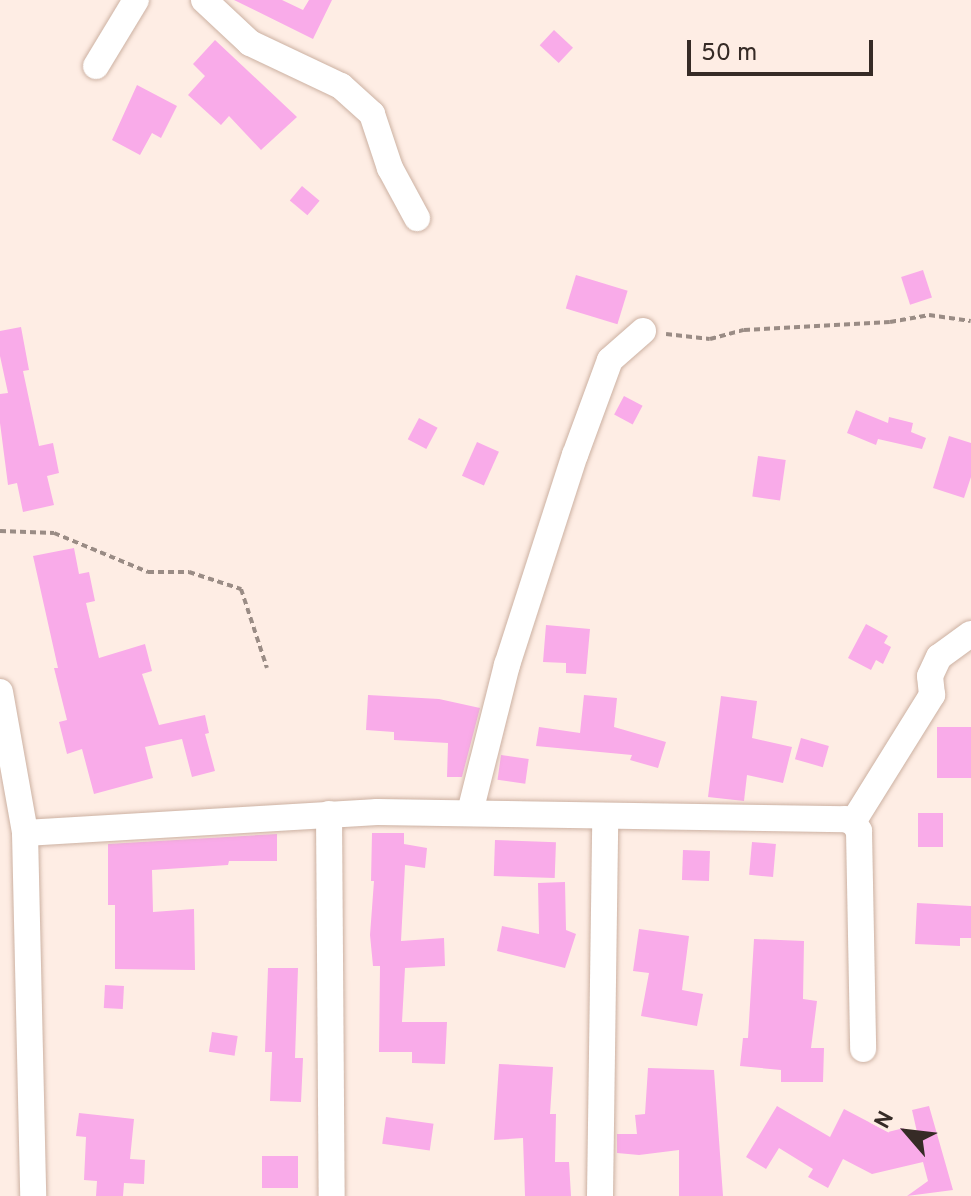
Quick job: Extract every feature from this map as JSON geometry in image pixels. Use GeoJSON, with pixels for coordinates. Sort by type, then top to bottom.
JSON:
{"type":"FeatureCollection","features":[{"type":"Feature","properties":{"kind":"street"},"geometry":{"type":"LineString","coordinates":[[96,66],[136,0]]}},
{"type":"Feature","properties":{"kind":"street"},"geometry":{"type":"LineString","coordinates":[[204,0],[250,43],[341,86],[372,114],[390,168],[417,218]]}},
{"type":"Feature","properties":{"kind":"street"},"geometry":{"type":"LineString","coordinates":[[470,812],[507,665],[575,455],[610,360],[643,331]]}},
{"type":"Feature","properties":{"kind":"street"},"geometry":{"type":"LineString","coordinates":[[853,822],[932,695],[930,676],[939,657],[971,634]]}},
{"type":"Feature","properties":{"kind":"street"},"geometry":{"type":"LineString","coordinates":[[0,692],[25,833],[33,1196]]}},
{"type":"Feature","properties":{"kind":"street"},"geometry":{"type":"LineString","coordinates":[[25,833],[329,814],[470,812],[853,822]]}},
{"type":"Feature","properties":{"kind":"street"},"geometry":{"type":"LineString","coordinates":[[329,814],[332,1196]]}},
{"type":"Feature","properties":{"kind":"street"},"geometry":{"type":"LineString","coordinates":[[600,1196],[605,816]]}},
{"type":"Feature","properties":{"kind":"street"},"geometry":{"type":"LineString","coordinates":[[853,822],[859,831],[863,1049]]}},
{"type":"Feature","properties":{"kind":"path"},"geometry":{"type":"LineString","coordinates":[[643,331],[710,339],[744,330],[890,322],[929,315],[971,321]]}},
{"type":"Feature","properties":{"kind":"path"},"geometry":{"type":"LineString","coordinates":[[0,531],[54,533],[148,572],[189,572],[241,589],[267,668]]}},
{"type":"Feature","properties":{"kind":"building"},"geometry":{"type":"Polygon","coordinates":[[[234,0],[282,0],[303,10],[309,0],[332,0],[313,39],[234,0]]]}},
{"type":"Feature","properties":{"kind":"building"},"geometry":{"type":"Polygon","coordinates":[[[554,30],[573,48],[559,63],[540,45],[554,30]]]}},
{"type":"Feature","properties":{"kind":"building"},"geometry":{"type":"Polygon","coordinates":[[[215,40],[297,117],[261,150],[229,116],[221,125],[188,95],[205,76],[193,64],[215,40]]]}},
{"type":"Feature","properties":{"kind":"building"},"geometry":{"type":"Polygon","coordinates":[[[137,85],[177,106],[161,138],[152,133],[140,155],[112,140],[137,85]]]}},
{"type":"Feature","properties":{"kind":"building"},"geometry":{"type":"Polygon","coordinates":[[[302,186],[320,201],[307,215],[290,201],[302,186]]]}},
{"type":"Feature","properties":{"kind":"building"},"geometry":{"type":"Polygon","coordinates":[[[923,270],[932,298],[910,305],[901,277],[923,270]]]}},
{"type":"Feature","properties":{"kind":"building"},"geometry":{"type":"Polygon","coordinates":[[[576,275],[628,291],[617,324],[566,308],[576,275]]]}},
{"type":"Feature","properties":{"kind":"building"},"geometry":{"type":"Polygon","coordinates":[[[21,327],[29,370],[23,371],[39,446],[53,443],[59,473],[47,476],[54,505],[23,512],[17,483],[8,485],[0,423],[0,394],[8,393],[0,356],[0,331],[21,327]]]}},
{"type":"Feature","properties":{"kind":"building"},"geometry":{"type":"Polygon","coordinates":[[[624,396],[643,406],[633,424],[614,415],[624,396]]]}},
{"type":"Feature","properties":{"kind":"building"},"geometry":{"type":"Polygon","coordinates":[[[856,410],[888,423],[889,417],[913,423],[911,432],[926,438],[922,449],[878,439],[876,445],[847,433],[856,410]]]}},
{"type":"Feature","properties":{"kind":"building"},"geometry":{"type":"Polygon","coordinates":[[[419,418],[438,428],[426,449],[408,439],[419,418]]]}},
{"type":"Feature","properties":{"kind":"building"},"geometry":{"type":"Polygon","coordinates":[[[949,436],[971,443],[971,477],[964,498],[933,488],[949,436]]]}},
{"type":"Feature","properties":{"kind":"building"},"geometry":{"type":"Polygon","coordinates":[[[477,442],[499,452],[484,486],[462,476],[477,442]]]}},
{"type":"Feature","properties":{"kind":"building"},"geometry":{"type":"Polygon","coordinates":[[[758,456],[786,460],[780,500],[752,497],[758,456]]]}},
{"type":"Feature","properties":{"kind":"building"},"geometry":{"type":"Polygon","coordinates":[[[74,548],[79,574],[89,572],[95,601],[86,603],[99,658],[145,644],[152,671],[142,674],[159,725],[205,715],[209,733],[205,734],[215,771],[192,777],[182,739],[145,747],[153,778],[94,794],[82,749],[67,754],[59,722],[67,720],[33,556],[74,548]]]}},
{"type":"Feature","properties":{"kind":"building"},"geometry":{"type":"Polygon","coordinates":[[[866,624],[888,636],[884,643],[891,647],[883,664],[876,660],[871,670],[848,658],[866,624]]]}},
{"type":"Feature","properties":{"kind":"building"},"geometry":{"type":"Polygon","coordinates":[[[546,625],[590,629],[586,674],[566,673],[566,663],[543,662],[546,625]]]}},
{"type":"Feature","properties":{"kind":"building"},"geometry":{"type":"Polygon","coordinates":[[[368,695],[439,699],[480,708],[462,777],[447,777],[448,743],[394,740],[394,732],[366,730],[368,695]]]}},
{"type":"Feature","properties":{"kind":"building"},"geometry":{"type":"Polygon","coordinates":[[[584,695],[617,698],[614,727],[666,742],[658,768],[630,760],[632,755],[536,746],[539,727],[580,733],[584,695]]]}},
{"type":"Feature","properties":{"kind":"building"},"geometry":{"type":"Polygon","coordinates":[[[721,696],[757,701],[752,738],[792,747],[783,783],[747,775],[744,801],[708,797],[721,696]]]}},
{"type":"Feature","properties":{"kind":"building"},"geometry":{"type":"Polygon","coordinates":[[[937,727],[971,727],[971,778],[937,778],[937,727]]]}},
{"type":"Feature","properties":{"kind":"building"},"geometry":{"type":"Polygon","coordinates":[[[801,738],[829,746],[823,767],[795,759],[801,738]]]}},
{"type":"Feature","properties":{"kind":"building"},"geometry":{"type":"Polygon","coordinates":[[[501,755],[529,759],[525,784],[498,780],[501,755]]]}},
{"type":"Feature","properties":{"kind":"building"},"geometry":{"type":"Polygon","coordinates":[[[918,813],[943,813],[943,847],[918,847],[918,813]]]}},
{"type":"Feature","properties":{"kind":"building"},"geometry":{"type":"Polygon","coordinates":[[[372,833],[404,833],[404,844],[427,848],[425,868],[405,865],[401,941],[444,938],[445,966],[405,968],[402,1022],[447,1022],[445,1064],[412,1063],[412,1052],[379,1052],[380,966],[373,966],[370,935],[374,881],[371,881],[372,833]]]}},
{"type":"Feature","properties":{"kind":"building"},"geometry":{"type":"Polygon","coordinates":[[[277,834],[277,861],[229,861],[228,865],[152,870],[153,912],[194,909],[195,970],[115,969],[115,905],[108,905],[108,844],[277,834]]]}},
{"type":"Feature","properties":{"kind":"building"},"geometry":{"type":"Polygon","coordinates":[[[495,840],[556,842],[555,878],[494,876],[495,840]]]}},
{"type":"Feature","properties":{"kind":"building"},"geometry":{"type":"Polygon","coordinates":[[[752,842],[776,844],[773,877],[749,875],[752,842]]]}},
{"type":"Feature","properties":{"kind":"building"},"geometry":{"type":"Polygon","coordinates":[[[683,850],[710,851],[709,881],[682,880],[683,850]]]}},
{"type":"Feature","properties":{"kind":"building"},"geometry":{"type":"Polygon","coordinates":[[[565,882],[566,930],[576,934],[565,968],[497,951],[502,926],[539,934],[538,883],[565,882]]]}},
{"type":"Feature","properties":{"kind":"building"},"geometry":{"type":"Polygon","coordinates":[[[917,903],[971,906],[971,938],[960,938],[960,946],[915,944],[917,903]]]}},
{"type":"Feature","properties":{"kind":"building"},"geometry":{"type":"Polygon","coordinates":[[[639,929],[689,936],[682,990],[703,994],[697,1026],[641,1016],[649,973],[633,971],[639,929]]]}},
{"type":"Feature","properties":{"kind":"building"},"geometry":{"type":"Polygon","coordinates":[[[754,939],[804,941],[803,999],[817,1001],[811,1048],[824,1048],[823,1082],[781,1082],[781,1070],[740,1066],[743,1038],[748,1038],[754,939]]]}},
{"type":"Feature","properties":{"kind":"building"},"geometry":{"type":"Polygon","coordinates":[[[268,968],[298,968],[295,1058],[303,1058],[301,1102],[270,1101],[272,1052],[265,1052],[268,968]]]}},
{"type":"Feature","properties":{"kind":"building"},"geometry":{"type":"Polygon","coordinates":[[[105,985],[124,986],[123,1009],[104,1008],[105,985]]]}},
{"type":"Feature","properties":{"kind":"building"},"geometry":{"type":"Polygon","coordinates":[[[212,1032],[238,1036],[235,1056],[209,1052],[212,1032]]]}},
{"type":"Feature","properties":{"kind":"building"},"geometry":{"type":"Polygon","coordinates":[[[499,1064],[553,1067],[550,1114],[556,1114],[555,1162],[569,1162],[571,1196],[525,1196],[523,1138],[494,1140],[499,1064]]]}},
{"type":"Feature","properties":{"kind":"building"},"geometry":{"type":"Polygon","coordinates":[[[648,1068],[714,1070],[723,1196],[679,1196],[679,1150],[639,1155],[617,1153],[617,1134],[637,1134],[635,1115],[645,1114],[648,1068]]]}},
{"type":"Feature","properties":{"kind":"building"},"geometry":{"type":"Polygon","coordinates":[[[777,1106],[830,1137],[844,1109],[888,1132],[904,1128],[906,1135],[917,1132],[912,1110],[929,1106],[953,1190],[907,1196],[928,1181],[923,1162],[872,1174],[843,1159],[828,1188],[808,1177],[813,1169],[779,1148],[766,1169],[746,1157],[777,1106]]]}},
{"type":"Feature","properties":{"kind":"building"},"geometry":{"type":"Polygon","coordinates":[[[79,1113],[134,1119],[130,1159],[145,1160],[144,1184],[124,1183],[123,1196],[96,1196],[97,1181],[84,1180],[86,1137],[76,1136],[79,1113]]]}},
{"type":"Feature","properties":{"kind":"building"},"geometry":{"type":"Polygon","coordinates":[[[386,1117],[434,1124],[430,1150],[382,1144],[386,1117]]]}},
{"type":"Feature","properties":{"kind":"building"},"geometry":{"type":"Polygon","coordinates":[[[262,1156],[298,1156],[298,1188],[262,1188],[262,1156]]]}}]}
